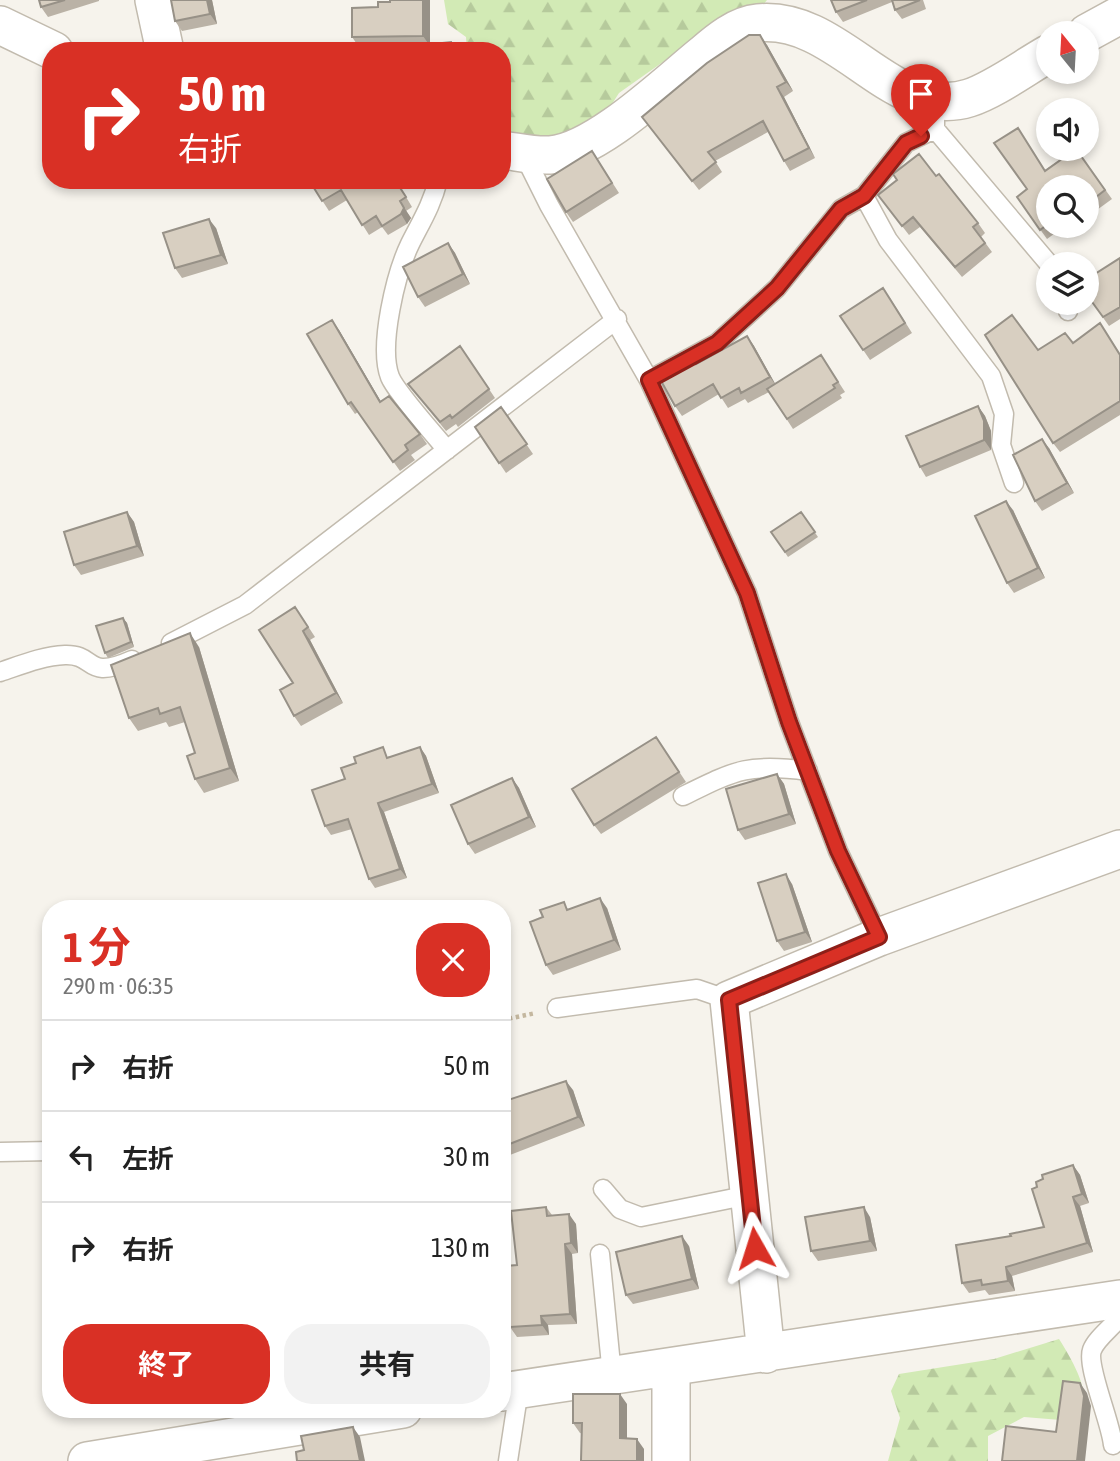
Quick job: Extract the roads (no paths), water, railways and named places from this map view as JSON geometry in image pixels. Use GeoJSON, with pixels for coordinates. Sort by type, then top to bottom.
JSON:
{"type":"FeatureCollection","features":[{"type":"Feature","properties":{"kind":"street"},"geometry":{"type":"LineString","coordinates":[[154,0],[162,42]]}},
{"type":"Feature","properties":{"kind":"street"},"geometry":{"type":"LineString","coordinates":[[1099,26],[1120,15]]}},
{"type":"Feature","properties":{"kind":"street"},"geometry":{"type":"LineString","coordinates":[[513,151],[552,155],[607,131],[726,35],[755,23],[786,23],[837,47],[935,116],[1036,61]]}},
{"type":"Feature","properties":{"kind":"street"},"geometry":{"type":"LineString","coordinates":[[0,25],[42,45]]}},
{"type":"Feature","properties":{"kind":"street"},"geometry":{"type":"LineString","coordinates":[[766,1354],[729,1000],[879,937],[1120,849]]}},
{"type":"Feature","properties":{"kind":"street"},"geometry":{"type":"LineString","coordinates":[[511,1391],[1120,1299]]}},
{"type":"Feature","properties":{"kind":"street"},"geometry":{"type":"LineString","coordinates":[[671,1367],[671,1461]]}},
{"type":"Feature","properties":{"kind":"street"},"geometry":{"type":"LineString","coordinates":[[87,1461],[348,1418]]}},
{"type":"Feature","properties":{"kind":"lane"},"geometry":{"type":"LineString","coordinates":[[649,380],[717,343],[777,288],[841,209],[864,196],[906,143],[935,116],[1040,252]]}},
{"type":"Feature","properties":{"kind":"lane"},"geometry":{"type":"LineString","coordinates":[[513,151],[549,205],[617,319],[649,380],[747,593],[838,851],[879,937]]}},
{"type":"Feature","properties":{"kind":"lane"},"geometry":{"type":"LineString","coordinates":[[436,189],[432,205],[409,246],[397,281],[387,337],[390,377],[447,450]]}},
{"type":"Feature","properties":{"kind":"lane"},"geometry":{"type":"LineString","coordinates":[[864,196],[888,240],[991,376],[1004,414],[1001,445],[1014,483]]}},
{"type":"Feature","properties":{"kind":"lane"},"geometry":{"type":"LineString","coordinates":[[0,672],[39,659],[68,655],[97,670],[113,668],[205,628],[245,605],[617,319]]}},
{"type":"Feature","properties":{"kind":"lane"},"geometry":{"type":"LineString","coordinates":[[683,796],[733,771],[770,766],[808,771]]}},
{"type":"Feature","properties":{"kind":"lane"},"geometry":{"type":"LineString","coordinates":[[557,1008],[697,989],[729,1000]]}},
{"type":"Feature","properties":{"kind":"lane"},"geometry":{"type":"LineString","coordinates":[[0,1152],[42,1151]]}},
{"type":"Feature","properties":{"kind":"lane"},"geometry":{"type":"LineString","coordinates":[[603,1189],[620,1209],[641,1217],[749,1195]]}},
{"type":"Feature","properties":{"kind":"lane"},"geometry":{"type":"LineString","coordinates":[[600,1254],[612,1375]]}},
{"type":"Feature","properties":{"kind":"lane"},"geometry":{"type":"LineString","coordinates":[[1113,1445],[1111,1426],[1091,1364],[1092,1349],[1120,1317]]}},
{"type":"Feature","properties":{"kind":"lane"},"geometry":{"type":"LineString","coordinates":[[508,1461],[510,1418]]}}]}
